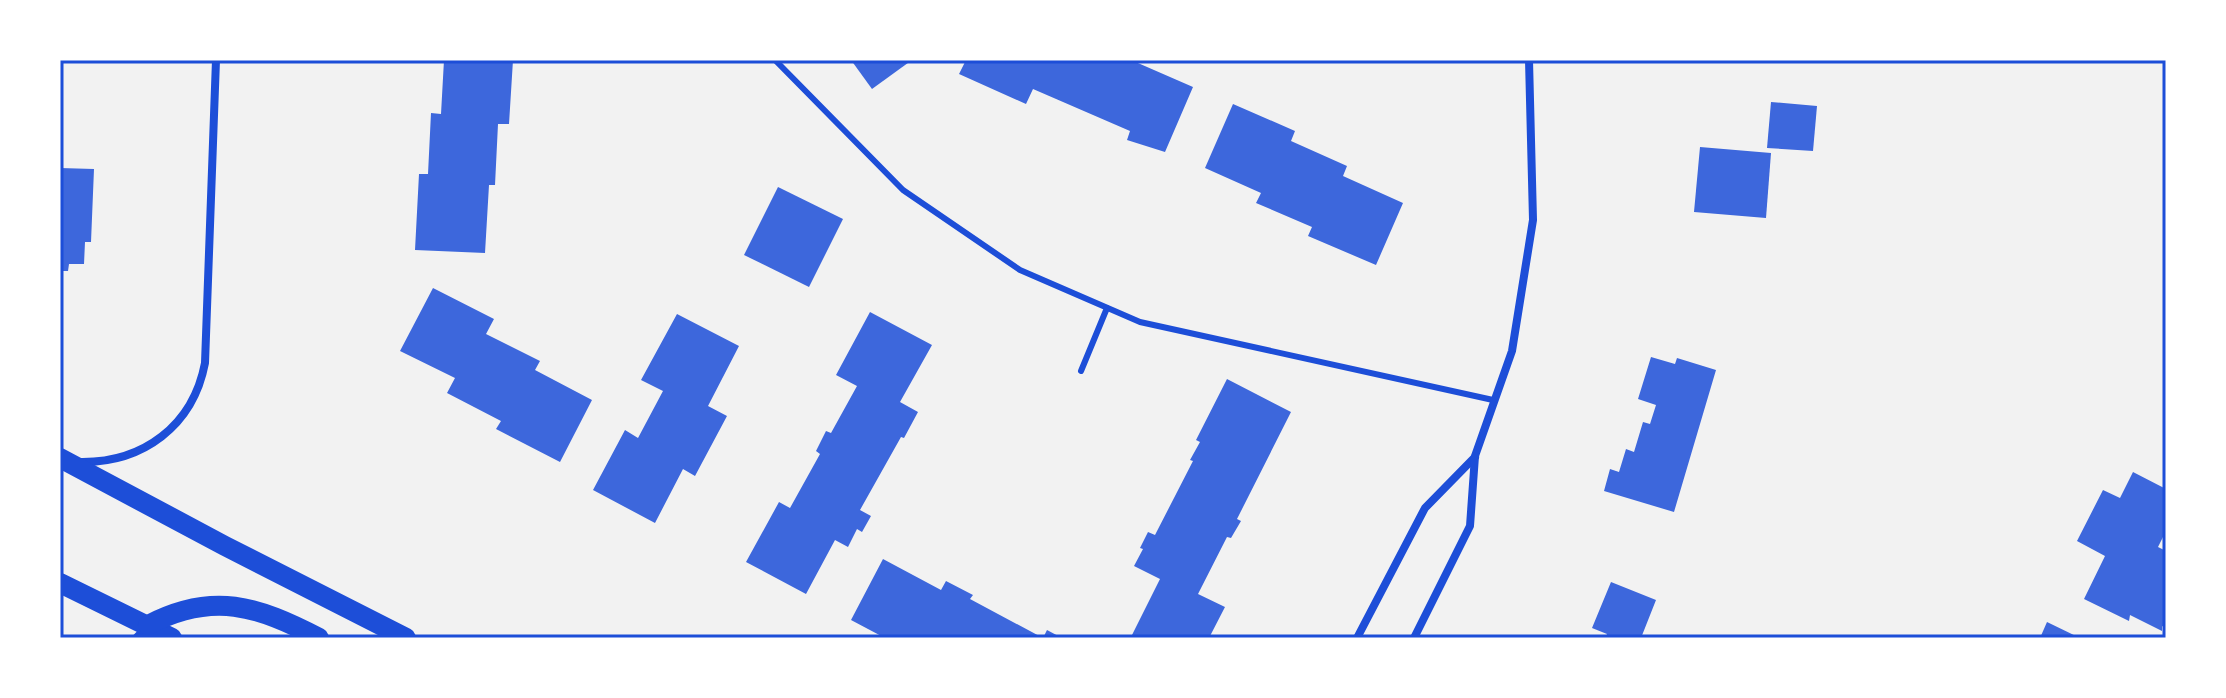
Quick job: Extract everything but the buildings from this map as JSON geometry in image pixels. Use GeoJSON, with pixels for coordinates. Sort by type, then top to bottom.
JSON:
{"type":"FeatureCollection","features":[{"type":"Feature","properties":{"kind":"main road"},"geometry":{"type":"LineString","coordinates":[[64,460],[406,638]]}},
{"type":"Feature","properties":{"kind":"main road"},"geometry":{"type":"LineString","coordinates":[[60,583],[142,632],[172,638]]}},
{"type":"Feature","properties":{"kind":"main road"},"geometry":{"type":"LineString","coordinates":[[142,632],[186,608],[213,606],[248,608],[277,616],[319,638]]}},
{"type":"Feature","properties":{"kind":"street"},"geometry":{"type":"LineString","coordinates":[[64,460],[104,463],[131,456],[162,435],[185,414],[201,381],[205,363],[216,60]]}},
{"type":"Feature","properties":{"kind":"street"},"geometry":{"type":"LineString","coordinates":[[1414,638],[1470,526],[1475,456],[1512,351],[1533,220],[1529,60]]}},
{"type":"Feature","properties":{"kind":"street"},"geometry":{"type":"LineString","coordinates":[[1357,638],[1425,508],[1475,456]]}},
{"type":"Feature","properties":{"kind":"lane"},"geometry":{"type":"LineString","coordinates":[[775,60],[903,190],[1020,270],[1140,322],[1493,400]]}},
{"type":"Feature","properties":{"kind":"lane"},"geometry":{"type":"LineString","coordinates":[[1081,371],[1107,308]]}}]}
